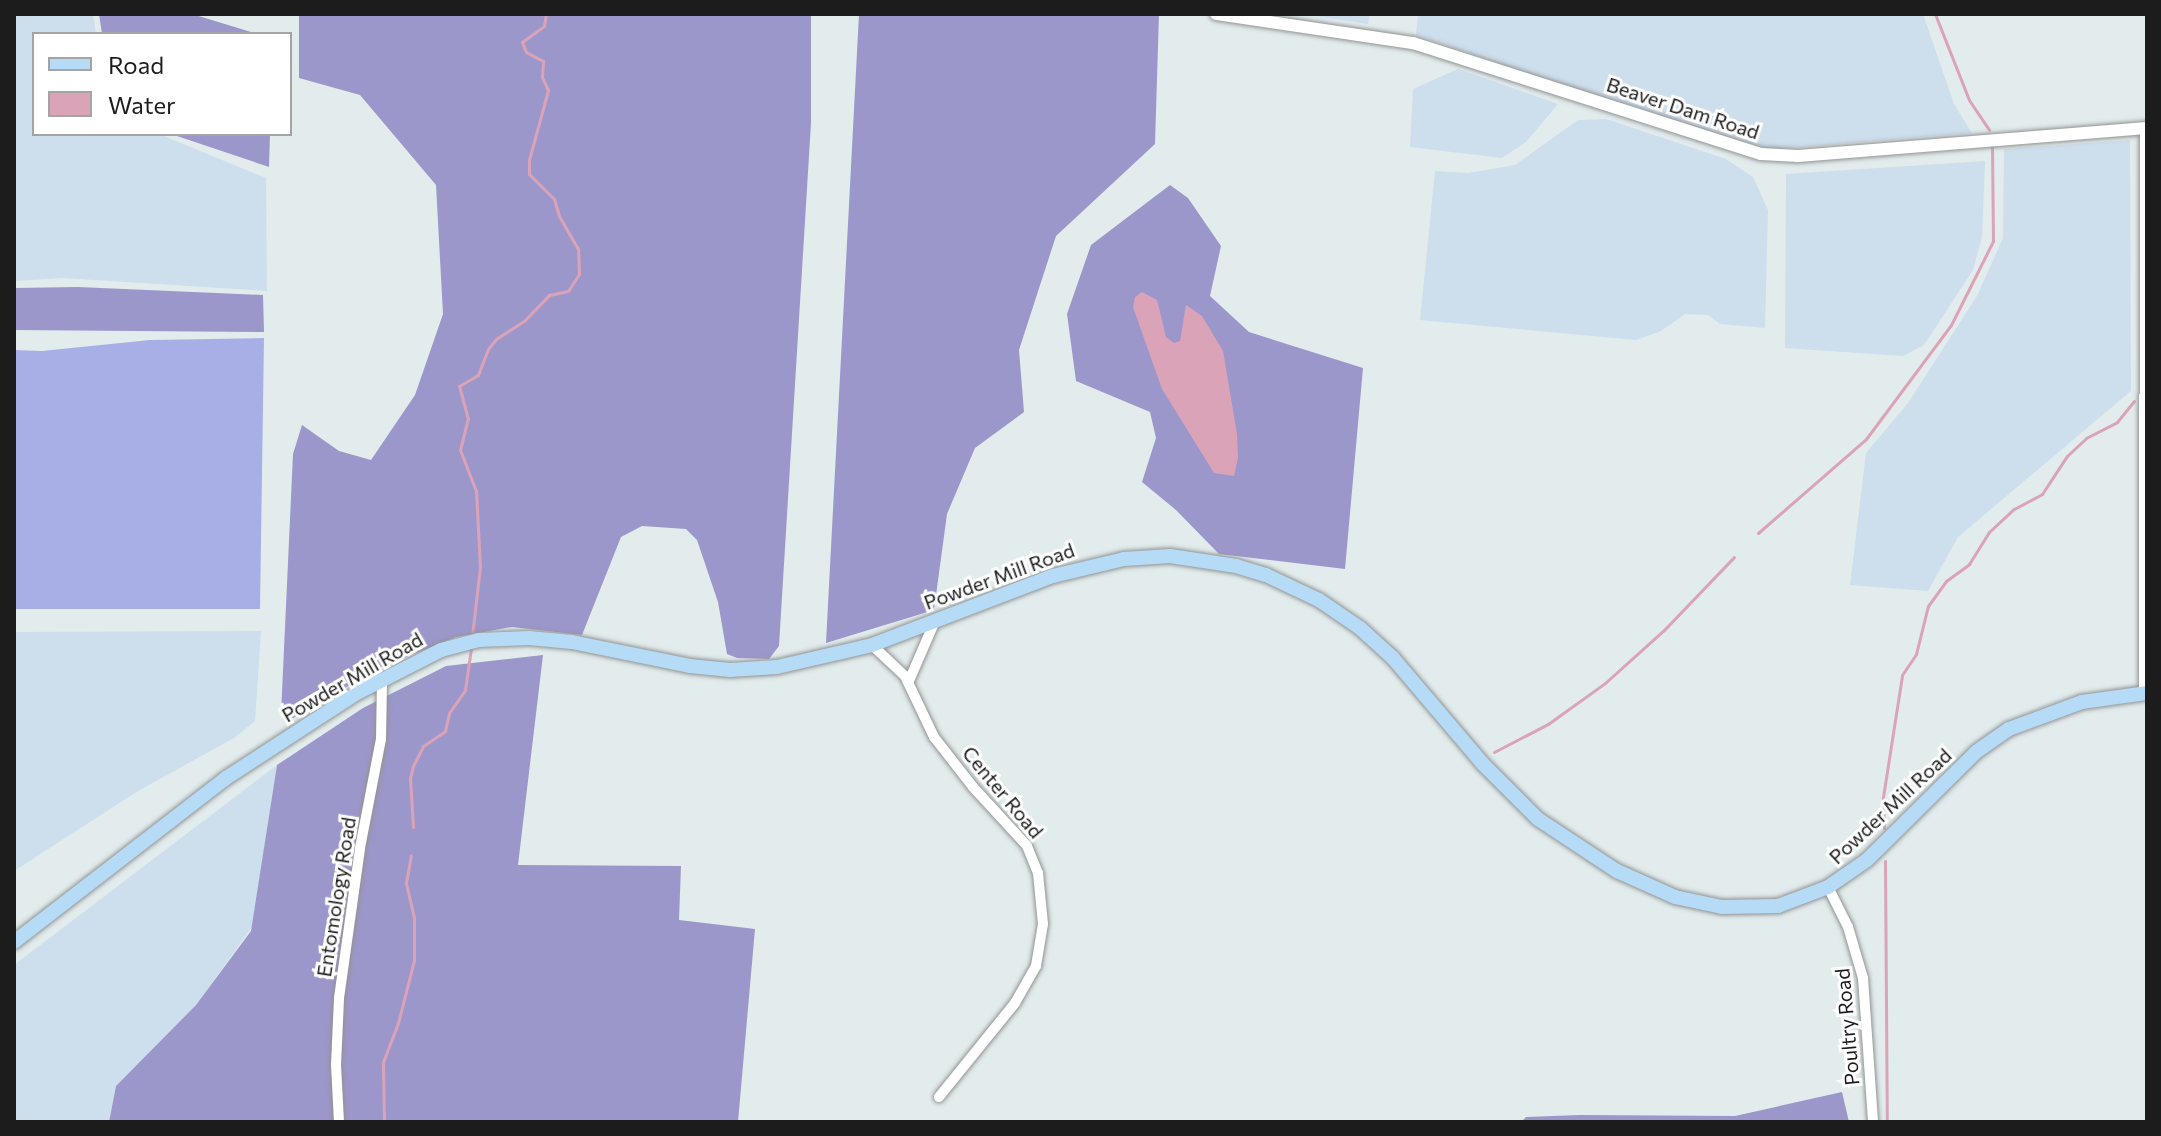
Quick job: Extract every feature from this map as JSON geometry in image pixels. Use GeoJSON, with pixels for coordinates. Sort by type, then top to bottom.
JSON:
{"type":"FeatureCollection","features":[{"type":"Feature","properties":{"kind":"main road","name":"Powder Mill Road"},"geometry":{"type":"LineString","coordinates":[[14,942],[226,778],[382,679],[426,656],[472,642],[548,639],[690,666],[730,670],[795,664],[872,645],[1053,576],[1124,559],[1195,558],[1266,575],[1319,600],[1360,628],[1393,658],[1515,800],[1556,833],[1600,862],[1675,897],[1722,907],[1778,906],[1828,887],[1864,863],[1957,769],[2009,729],[2082,702],[2146,693]]}},
{"type":"Feature","properties":{"kind":"street","name":"Beaver Dam Road"},"geometry":{"type":"LineString","coordinates":[[1216,14],[1413,43],[1761,154],[1798,156],[2146,128]]}},
{"type":"Feature","properties":{"kind":"street"},"geometry":{"type":"LineString","coordinates":[[2146,128],[2146,693]]}},
{"type":"Feature","properties":{"kind":"street"},"geometry":{"type":"LineString","coordinates":[[909,681],[935,620]]}},
{"type":"Feature","properties":{"kind":"street","name":"Center Road"},"geometry":{"type":"LineString","coordinates":[[872,645],[909,681],[934,737],[1034,859],[1043,913],[1041,949],[1027,983],[939,1097]]}},
{"type":"Feature","properties":{"kind":"street","name":"Entomology Road"},"geometry":{"type":"LineString","coordinates":[[339,1122],[336,1065],[339,998],[358,862],[381,739],[382,679]]}},
{"type":"Feature","properties":{"kind":"street","name":"Poultry Road"},"geometry":{"type":"LineString","coordinates":[[1828,887],[1848,927],[1863,978],[1873,1122]]}},
{"type":"Feature","properties":{"kind":"shaded area"},"geometry":{"type":"Polygon","coordinates":[[[14,14],[93,14],[96,32],[32,32],[32,136],[164,136],[266,178],[267,291],[63,278],[14,281],[14,14]]]}},
{"type":"Feature","properties":{"kind":"shaded area"},"geometry":{"type":"Polygon","coordinates":[[[99,14],[192,14],[251,32],[102,32],[99,14]]]}},
{"type":"Feature","properties":{"kind":"shaded area"},"geometry":{"type":"Polygon","coordinates":[[[299,14],[811,14],[811,123],[779,646],[769,659],[737,658],[727,654],[718,602],[697,540],[686,529],[642,526],[621,537],[582,635],[512,627],[456,637],[379,668],[288,721],[281,714],[293,454],[302,425],[339,451],[371,460],[415,395],[443,314],[436,185],[360,95],[299,78],[299,14]]]}},
{"type":"Feature","properties":{"kind":"shaded area"},"geometry":{"type":"Polygon","coordinates":[[[859,14],[1159,14],[1155,144],[1056,236],[1019,350],[1024,412],[975,448],[947,514],[934,610],[826,643],[859,14]]]}},
{"type":"Feature","properties":{"kind":"shaded area"},"geometry":{"type":"Polygon","coordinates":[[[1303,14],[1370,14],[1368,24],[1303,14]]]}},
{"type":"Feature","properties":{"kind":"shaded area"},"geometry":{"type":"Polygon","coordinates":[[[1418,14],[1923,14],[1954,104],[1972,133],[1774,149],[1714,136],[1416,35],[1418,14]]]}},
{"type":"Feature","properties":{"kind":"shaded area"},"geometry":{"type":"Polygon","coordinates":[[[1458,69],[1558,104],[1526,142],[1502,158],[1410,147],[1413,89],[1458,69]]]}},
{"type":"Feature","properties":{"kind":"shaded area"},"geometry":{"type":"Polygon","coordinates":[[[1606,119],[1726,159],[1753,177],[1768,210],[1765,328],[1720,324],[1708,315],[1685,314],[1661,331],[1636,340],[1420,320],[1435,171],[1468,173],[1515,165],[1578,120],[1606,119]]]}},
{"type":"Feature","properties":{"kind":"shaded area"},"geometry":{"type":"Polygon","coordinates":[[[177,136],[270,136],[269,167],[177,136]]]}},
{"type":"Feature","properties":{"kind":"shaded area"},"geometry":{"type":"Polygon","coordinates":[[[2130,140],[2131,391],[1958,537],[1928,591],[1850,585],[1866,453],[1908,403],[1977,296],[2003,238],[2004,149],[2130,140]]]}},
{"type":"Feature","properties":{"kind":"shaded area"},"geometry":{"type":"Polygon","coordinates":[[[1985,161],[1982,237],[1973,270],[1924,345],[1903,356],[1785,348],[1786,174],[1985,161]]]}},
{"type":"Feature","properties":{"kind":"shaded area"},"geometry":{"type":"Polygon","coordinates":[[[1170,185],[1188,198],[1221,246],[1210,296],[1249,332],[1363,368],[1345,569],[1219,554],[1176,510],[1142,482],[1156,438],[1150,412],[1076,381],[1067,314],[1091,245],[1170,185]]]}},
{"type":"Feature","properties":{"kind":"shaded area"},"geometry":{"type":"Polygon","coordinates":[[[78,287],[263,295],[264,332],[14,330],[14,288],[78,287]]]}},
{"type":"Feature","properties":{"kind":"shaded area"},"geometry":{"type":"Polygon","coordinates":[[[264,338],[260,609],[14,609],[14,350],[42,351],[150,340],[264,338]]]}},
{"type":"Feature","properties":{"kind":"shaded area"},"geometry":{"type":"Polygon","coordinates":[[[261,631],[255,721],[234,738],[138,791],[14,871],[14,632],[261,631]]]}},
{"type":"Feature","properties":{"kind":"shaded area"},"geometry":{"type":"Polygon","coordinates":[[[543,655],[518,865],[681,866],[679,920],[755,929],[738,1122],[109,1122],[116,1086],[196,1005],[251,931],[277,765],[363,708],[446,666],[543,655]]]}},
{"type":"Feature","properties":{"kind":"shaded area"},"geometry":{"type":"Polygon","coordinates":[[[277,765],[252,927],[196,1005],[116,1086],[109,1122],[14,1122],[14,965],[277,765]]]}},
{"type":"Feature","properties":{"kind":"shaded area"},"geometry":{"type":"Polygon","coordinates":[[[1842,1092],[1849,1122],[1521,1122],[1526,1117],[1580,1115],[1735,1116],[1842,1092]]]}},
{"type":"Feature","properties":{"kind":"water"},"geometry":{"type":"Polygon","coordinates":[[[1142,292],[1157,300],[1166,337],[1174,343],[1180,341],[1186,305],[1202,316],[1223,351],[1237,434],[1238,458],[1234,476],[1214,473],[1162,389],[1133,307],[1135,297],[1142,292]]]}},
{"type":"Feature","properties":{"kind":"waterway"},"geometry":{"type":"LineString","coordinates":[[472,636],[480,567],[476,491],[460,450],[468,419],[459,386],[478,375],[488,349],[496,339],[524,321],[549,295],[568,291],[579,274],[578,249],[559,216],[554,199],[529,174],[529,160],[548,90],[542,77],[543,61],[526,52],[522,42],[544,26],[546,14]]}},
{"type":"Feature","properties":{"kind":"waterway"},"geometry":{"type":"LineString","coordinates":[[1935,14],[1969,100],[1989,130]]}},
{"type":"Feature","properties":{"kind":"waterway"},"geometry":{"type":"LineString","coordinates":[[1758,533],[1866,439],[1951,325],[1993,241],[1992,147]]}},
{"type":"Feature","properties":{"kind":"waterway"},"geometry":{"type":"LineString","coordinates":[[1884,828],[1883,797],[1902,675],[1916,654],[1928,606],[1946,581],[1969,564],[1989,532],[2014,509],[2042,494],[2067,456],[2086,438],[2117,422],[2134,401]]}},
{"type":"Feature","properties":{"kind":"waterway"},"geometry":{"type":"LineString","coordinates":[[1494,752],[1548,724],[1605,683],[1664,630],[1734,557]]}},
{"type":"Feature","properties":{"kind":"waterway"},"geometry":{"type":"LineString","coordinates":[[413,827],[410,778],[413,766],[423,746],[445,731],[449,713],[465,690],[471,648]]}},
{"type":"Feature","properties":{"kind":"waterway"},"geometry":{"type":"LineString","coordinates":[[384,1122],[383,1062],[398,1023],[414,960],[414,918],[406,883],[411,855]]}},
{"type":"Feature","properties":{"kind":"waterway"},"geometry":{"type":"LineString","coordinates":[[1885,861],[1887,1122]]}}]}
